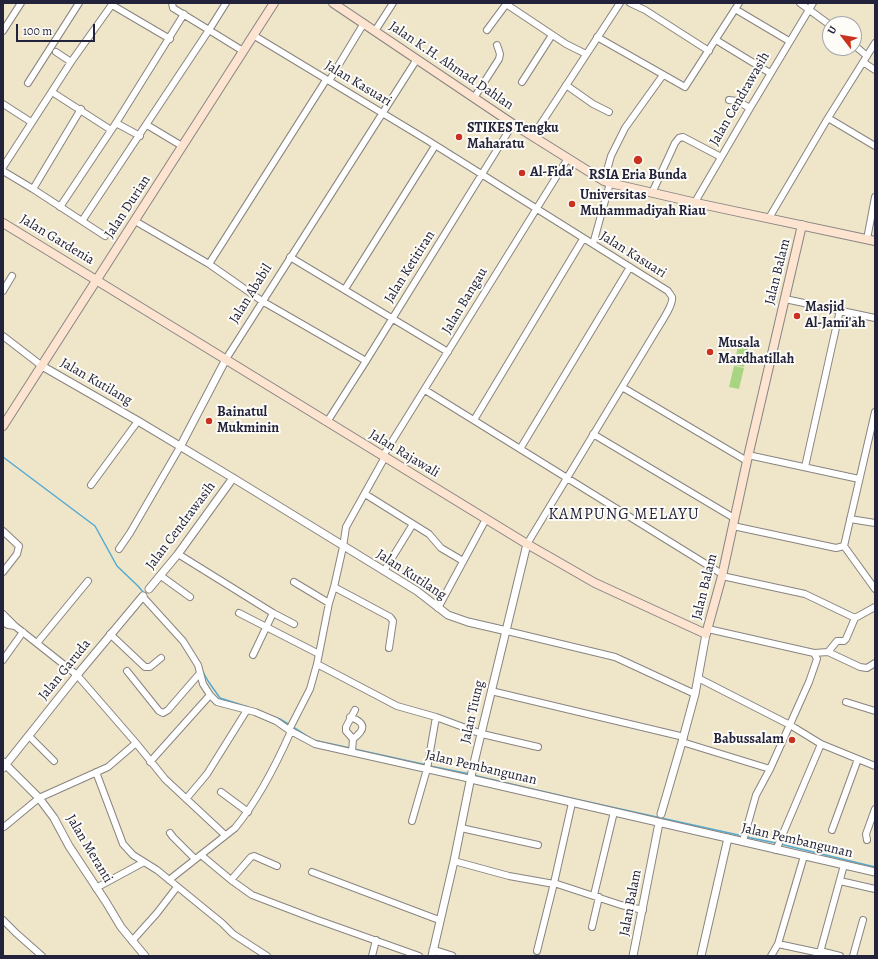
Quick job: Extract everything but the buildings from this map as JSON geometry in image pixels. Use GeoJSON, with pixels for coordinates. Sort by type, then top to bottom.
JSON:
{"type":"FeatureCollection","features":[{"type":"Feature","properties":{"kind":"main road","name":"Jalan Durian"},"geometry":{"type":"LineString","coordinates":[[3,426],[274,3]]}},
{"type":"Feature","properties":{"kind":"main road","name":"Jalan K.H. Ahmad Dahlan"},"geometry":{"type":"LineString","coordinates":[[333,3],[513,124],[607,182],[871,240]]}},
{"type":"Feature","properties":{"kind":"main road","name":"Jalan Gardenia"},"geometry":{"type":"LineString","coordinates":[[3,223],[97,280]]}},
{"type":"Feature","properties":{"kind":"main road","name":"Jalan Balam"},"geometry":{"type":"LineString","coordinates":[[707,632],[722,575],[747,458],[802,225]]}},
{"type":"Feature","properties":{"kind":"main road","name":"Jalan Rajawali"},"geometry":{"type":"LineString","coordinates":[[97,280],[527,544],[595,583],[707,632]]}},
{"type":"Feature","properties":{"kind":"street"},"geometry":{"type":"LineString","coordinates":[[3,31],[21,3]]}},
{"type":"Feature","properties":{"kind":"street"},"geometry":{"type":"LineString","coordinates":[[28,84],[53,51],[79,3]]}},
{"type":"Feature","properties":{"kind":"street"},"geometry":{"type":"LineString","coordinates":[[172,3],[173,8],[243,51]]}},
{"type":"Feature","properties":{"kind":"street"},"geometry":{"type":"LineString","coordinates":[[82,221],[140,136],[226,3]]}},
{"type":"Feature","properties":{"kind":"street"},"geometry":{"type":"LineString","coordinates":[[375,31],[393,3]]}},
{"type":"Feature","properties":{"kind":"street"},"geometry":{"type":"LineString","coordinates":[[533,136],[596,37],[620,3]]}},
{"type":"Feature","properties":{"kind":"street"},"geometry":{"type":"LineString","coordinates":[[630,3],[645,10],[709,51]]}},
{"type":"Feature","properties":{"kind":"street"},"geometry":{"type":"LineString","coordinates":[[596,37],[686,87],[739,3]]}},
{"type":"Feature","properties":{"kind":"street"},"geometry":{"type":"LineString","coordinates":[[800,3],[822,19]]}},
{"type":"Feature","properties":{"kind":"street","name":"Jalan Cendrawasih"},"geometry":{"type":"LineString","coordinates":[[695,202],[770,73],[813,3]]}},
{"type":"Feature","properties":{"kind":"street"},"geometry":{"type":"LineString","coordinates":[[3,166],[71,62],[113,4],[170,39]]}},
{"type":"Feature","properties":{"kind":"street"},"geometry":{"type":"LineString","coordinates":[[487,30],[507,4],[552,35],[586,54]]}},
{"type":"Feature","properties":{"kind":"street"},"geometry":{"type":"LineString","coordinates":[[735,9],[789,41]]}},
{"type":"Feature","properties":{"kind":"street"},"geometry":{"type":"LineString","coordinates":[[60,207],[170,39],[184,14]]}},
{"type":"Feature","properties":{"kind":"street"},"geometry":{"type":"LineString","coordinates":[[208,264],[328,81],[364,23]]}},
{"type":"Feature","properties":{"kind":"street"},"geometry":{"type":"LineString","coordinates":[[522,82],[552,35]]}},
{"type":"Feature","properties":{"kind":"street","name":"Jalan Kasuari"},"geometry":{"type":"LineString","coordinates":[[253,36],[383,113],[537,208],[583,239],[668,291],[672,298],[671,305],[660,324],[527,544]]}},
{"type":"Feature","properties":{"kind":"street"},"geometry":{"type":"LineString","coordinates":[[716,40],[770,73]]}},
{"type":"Feature","properties":{"kind":"street"},"geometry":{"type":"LineString","coordinates":[[769,218],[828,118],[875,43]]}},
{"type":"Feature","properties":{"kind":"street"},"geometry":{"type":"LineString","coordinates":[[474,98],[499,59],[500,54],[497,45]]}},
{"type":"Feature","properties":{"kind":"street"},"geometry":{"type":"LineString","coordinates":[[53,51],[71,62]]}},
{"type":"Feature","properties":{"kind":"street"},"geometry":{"type":"LineString","coordinates":[[862,52],[867,56]]}},
{"type":"Feature","properties":{"kind":"street","name":"Jalan Ababil"},"geometry":{"type":"LineString","coordinates":[[119,549],[130,533],[180,447],[226,359],[417,60]]}},
{"type":"Feature","properties":{"kind":"street"},"geometry":{"type":"LineString","coordinates":[[863,62],[875,70]]}},
{"type":"Feature","properties":{"kind":"street"},"geometry":{"type":"LineString","coordinates":[[593,244],[607,182],[611,156],[625,128],[663,75]]}},
{"type":"Feature","properties":{"kind":"street"},"geometry":{"type":"LineString","coordinates":[[566,85],[593,104],[609,112]]}},
{"type":"Feature","properties":{"kind":"street"},"geometry":{"type":"LineString","coordinates":[[52,92],[81,109],[111,130]]}},
{"type":"Feature","properties":{"kind":"street"},"geometry":{"type":"LineString","coordinates":[[730,100],[737,101],[750,108]]}},
{"type":"Feature","properties":{"kind":"street"},"geometry":{"type":"LineString","coordinates":[[3,104],[31,122]]}},
{"type":"Feature","properties":{"kind":"street"},"geometry":{"type":"LineString","coordinates":[[33,189],[81,109]]}},
{"type":"Feature","properties":{"kind":"street"},"geometry":{"type":"LineString","coordinates":[[828,118],[874,145]]}},
{"type":"Feature","properties":{"kind":"street"},"geometry":{"type":"LineString","coordinates":[[116,123],[140,136]]}},
{"type":"Feature","properties":{"kind":"street","name":"Jalan Ketitiran"},"geometry":{"type":"LineString","coordinates":[[327,422],[513,124]]}},
{"type":"Feature","properties":{"kind":"street"},"geometry":{"type":"LineString","coordinates":[[147,125],[182,146]]}},
{"type":"Feature","properties":{"kind":"street"},"geometry":{"type":"LineString","coordinates":[[652,193],[675,143],[681,137],[721,157]]}},
{"type":"Feature","properties":{"kind":"street"},"geometry":{"type":"LineString","coordinates":[[345,289],[435,146]]}},
{"type":"Feature","properties":{"kind":"street","name":"Jalan Bangau"},"geometry":{"type":"LineString","coordinates":[[169,880],[225,834],[235,828],[248,812],[265,784],[279,757],[294,719],[310,689],[343,547],[344,531],[347,522],[365,494],[384,457],[568,158]]}},
{"type":"Feature","properties":{"kind":"street"},"geometry":{"type":"LineString","coordinates":[[3,171],[105,236]]}},
{"type":"Feature","properties":{"kind":"street"},"geometry":{"type":"LineString","coordinates":[[871,240],[875,197]]}},
{"type":"Feature","properties":{"kind":"street"},"geometry":{"type":"LineString","coordinates":[[134,222],[208,264],[262,301],[366,361]]}},
{"type":"Feature","properties":{"kind":"street"},"geometry":{"type":"LineString","coordinates":[[474,420],[583,239]]}},
{"type":"Feature","properties":{"kind":"street"},"geometry":{"type":"LineString","coordinates":[[290,257],[448,352]]}},
{"type":"Feature","properties":{"kind":"street"},"geometry":{"type":"LineString","coordinates":[[520,449],[630,267]]}},
{"type":"Feature","properties":{"kind":"street"},"geometry":{"type":"LineString","coordinates":[[3,291],[12,276]]}},
{"type":"Feature","properties":{"kind":"street"},"geometry":{"type":"LineString","coordinates":[[784,299],[875,318]]}},
{"type":"Feature","properties":{"kind":"street"},"geometry":{"type":"LineString","coordinates":[[805,467],[840,310]]}},
{"type":"Feature","properties":{"kind":"street"},"geometry":{"type":"LineString","coordinates":[[3,336],[42,366]]}},
{"type":"Feature","properties":{"kind":"street","name":"Jalan Kutilang"},"geometry":{"type":"LineString","coordinates":[[42,366],[233,478],[416,591],[448,615],[468,622],[615,657],[695,694]]}},
{"type":"Feature","properties":{"kind":"street"},"geometry":{"type":"LineString","coordinates":[[622,387],[747,458],[805,467],[859,479]]}},
{"type":"Feature","properties":{"kind":"street"},"geometry":{"type":"LineString","coordinates":[[425,390],[722,575],[804,594],[855,618]]}},
{"type":"Feature","properties":{"kind":"street"},"geometry":{"type":"LineString","coordinates":[[875,412],[844,546],[875,589]]}},
{"type":"Feature","properties":{"kind":"street","name":"Jalan Kutilang"},"geometry":{"type":"LineString","coordinates":[[91,485],[138,421]]}},
{"type":"Feature","properties":{"kind":"street"},"geometry":{"type":"LineString","coordinates":[[593,434],[734,522],[836,548],[844,546]]}},
{"type":"Feature","properties":{"kind":"street","name":"Jalan Cendrawasih"},"geometry":{"type":"LineString","coordinates":[[149,589],[178,554],[233,478]]}},
{"type":"Feature","properties":{"kind":"street"},"geometry":{"type":"LineString","coordinates":[[365,494],[431,536],[444,550],[463,561]]}},
{"type":"Feature","properties":{"kind":"street"},"geometry":{"type":"LineString","coordinates":[[438,608],[486,519]]}},
{"type":"Feature","properties":{"kind":"street"},"geometry":{"type":"LineString","coordinates":[[850,519],[875,523]]}},
{"type":"Feature","properties":{"kind":"street"},"geometry":{"type":"LineString","coordinates":[[384,571],[413,524]]}},
{"type":"Feature","properties":{"kind":"street"},"geometry":{"type":"LineString","coordinates":[[3,531],[19,546],[17,554],[3,572]]}},
{"type":"Feature","properties":{"kind":"street","name":"Jalan Tiung"},"geometry":{"type":"LineString","coordinates":[[432,953],[454,861],[473,768],[527,544]]}},
{"type":"Feature","properties":{"kind":"street"},"geometry":{"type":"LineString","coordinates":[[178,554],[273,613],[294,624]]}},
{"type":"Feature","properties":{"kind":"street"},"geometry":{"type":"LineString","coordinates":[[161,576],[190,597]]}},
{"type":"Feature","properties":{"kind":"street"},"geometry":{"type":"LineString","coordinates":[[37,643],[88,581]]}},
{"type":"Feature","properties":{"kind":"street"},"geometry":{"type":"LineString","coordinates":[[294,582],[329,603]]}},
{"type":"Feature","properties":{"kind":"street"},"geometry":{"type":"LineString","coordinates":[[334,587],[390,617],[393,621],[389,648]]}},
{"type":"Feature","properties":{"kind":"street","name":"Jalan Garuda"},"geometry":{"type":"LineString","coordinates":[[4,765],[29,736],[77,674],[149,589]]}},
{"type":"Feature","properties":{"kind":"street"},"geometry":{"type":"LineString","coordinates":[[143,596],[183,641],[196,661],[203,684],[210,695],[150,762]]}},
{"type":"Feature","properties":{"kind":"street"},"geometry":{"type":"LineString","coordinates":[[828,652],[837,640],[844,641],[846,639],[855,618],[875,607]]}},
{"type":"Feature","properties":{"kind":"street"},"geometry":{"type":"LineString","coordinates":[[239,613],[319,654]]}},
{"type":"Feature","properties":{"kind":"street"},"geometry":{"type":"LineString","coordinates":[[253,655],[273,613]]}},
{"type":"Feature","properties":{"kind":"street"},"geometry":{"type":"LineString","coordinates":[[3,614],[10,624],[23,632],[77,674],[165,779],[225,834]]}},
{"type":"Feature","properties":{"kind":"street"},"geometry":{"type":"LineString","coordinates":[[3,631],[10,624]]}},
{"type":"Feature","properties":{"kind":"street"},"geometry":{"type":"LineString","coordinates":[[3,660],[23,632]]}},
{"type":"Feature","properties":{"kind":"street"},"geometry":{"type":"LineString","coordinates":[[707,632],[814,653],[828,652],[860,667],[867,668],[875,663]]}},
{"type":"Feature","properties":{"kind":"street","name":"Jalan Balam"},"geometry":{"type":"LineString","coordinates":[[633,956],[660,820],[695,694],[707,632]]}},
{"type":"Feature","properties":{"kind":"street"},"geometry":{"type":"LineString","coordinates":[[110,634],[145,667],[150,667],[161,658]]}},
{"type":"Feature","properties":{"kind":"street"},"geometry":{"type":"LineString","coordinates":[[743,841],[756,795],[770,769],[814,669],[817,659],[814,653]]}},
{"type":"Feature","properties":{"kind":"street"},"geometry":{"type":"LineString","coordinates":[[317,664],[398,706],[436,717],[482,734],[538,747]]}},
{"type":"Feature","properties":{"kind":"street"},"geometry":{"type":"LineString","coordinates":[[127,671],[159,712],[163,713],[168,710],[200,674]]}},
{"type":"Feature","properties":{"kind":"street"},"geometry":{"type":"LineString","coordinates":[[698,678],[790,725],[821,744],[875,766]]}},
{"type":"Feature","properties":{"kind":"street"},"geometry":{"type":"LineString","coordinates":[[491,691],[683,740],[770,769]]}},
{"type":"Feature","properties":{"kind":"street","name":"Jalan Pembangunan"},"geometry":{"type":"LineString","coordinates":[[210,695],[220,703],[246,710],[276,721],[315,744],[353,746],[428,765],[471,778],[572,803],[660,820],[728,838],[875,872]]}},
{"type":"Feature","properties":{"kind":"street"},"geometry":{"type":"LineString","coordinates":[[846,702],[875,711]]}},
{"type":"Feature","properties":{"kind":"street"},"geometry":{"type":"LineString","coordinates":[[186,799],[207,774],[246,710]]}},
{"type":"Feature","properties":{"kind":"street"},"geometry":{"type":"LineString","coordinates":[[353,746],[346,731],[346,727],[355,710]]}},
{"type":"Feature","properties":{"kind":"street"},"geometry":{"type":"LineString","coordinates":[[350,717],[360,723],[362,727],[361,733],[353,746]]}},
{"type":"Feature","properties":{"kind":"street","name":"Jalan Pembangunan"},"geometry":{"type":"LineString","coordinates":[[428,765],[436,717]]}},
{"type":"Feature","properties":{"kind":"street"},"geometry":{"type":"LineString","coordinates":[[29,736],[54,761]]}},
{"type":"Feature","properties":{"kind":"street"},"geometry":{"type":"LineString","coordinates":[[4,827],[39,798],[112,764],[136,743]]}},
{"type":"Feature","properties":{"kind":"street"},"geometry":{"type":"LineString","coordinates":[[776,849],[821,744]]}},
{"type":"Feature","properties":{"kind":"street"},"geometry":{"type":"LineString","coordinates":[[832,830],[858,759]]}},
{"type":"Feature","properties":{"kind":"street","name":"Jalan Meranti"},"geometry":{"type":"LineString","coordinates":[[4,765],[39,798],[54,818],[69,846],[121,927],[145,956]]}},
{"type":"Feature","properties":{"kind":"street"},"geometry":{"type":"LineString","coordinates":[[412,821],[428,765]]}},
{"type":"Feature","properties":{"kind":"street"},"geometry":{"type":"LineString","coordinates":[[96,772],[123,844],[133,855],[157,870],[257,953],[267,956]]}},
{"type":"Feature","properties":{"kind":"street"},"geometry":{"type":"LineString","coordinates":[[221,792],[248,812]]}},
{"type":"Feature","properties":{"kind":"street"},"geometry":{"type":"LineString","coordinates":[[537,951],[572,803]]}},
{"type":"Feature","properties":{"kind":"street"},"geometry":{"type":"LineString","coordinates":[[867,840],[866,834],[875,809]]}},
{"type":"Feature","properties":{"kind":"street"},"geometry":{"type":"LineString","coordinates":[[592,927],[596,896],[614,812]]}},
{"type":"Feature","properties":{"kind":"street"},"geometry":{"type":"LineString","coordinates":[[461,828],[538,846]]}},
{"type":"Feature","properties":{"kind":"street"},"geometry":{"type":"LineString","coordinates":[[170,833],[198,857],[252,895],[419,956]]}},
{"type":"Feature","properties":{"kind":"street"},"geometry":{"type":"LineString","coordinates":[[701,956],[728,838]]}},
{"type":"Feature","properties":{"kind":"street"},"geometry":{"type":"LineString","coordinates":[[231,880],[251,857],[254,856],[277,866]]}},
{"type":"Feature","properties":{"kind":"street"},"geometry":{"type":"LineString","coordinates":[[771,956],[778,944],[804,856]]}},
{"type":"Feature","properties":{"kind":"street"},"geometry":{"type":"LineString","coordinates":[[454,861],[509,876],[554,884],[621,905],[643,910]]}},
{"type":"Feature","properties":{"kind":"street"},"geometry":{"type":"LineString","coordinates":[[96,888],[144,862]]}},
{"type":"Feature","properties":{"kind":"street"},"geometry":{"type":"LineString","coordinates":[[819,953],[844,865]]}},
{"type":"Feature","properties":{"kind":"street"},"geometry":{"type":"LineString","coordinates":[[312,872],[439,920]]}},
{"type":"Feature","properties":{"kind":"street"},"geometry":{"type":"LineString","coordinates":[[840,881],[875,889]]}},
{"type":"Feature","properties":{"kind":"street"},"geometry":{"type":"LineString","coordinates":[[132,942],[158,913],[177,887]]}},
{"type":"Feature","properties":{"kind":"street"},"geometry":{"type":"LineString","coordinates":[[3,920],[42,956]]}},
{"type":"Feature","properties":{"kind":"street"},"geometry":{"type":"LineString","coordinates":[[853,956],[863,920]]}},
{"type":"Feature","properties":{"kind":"street"},"geometry":{"type":"LineString","coordinates":[[372,956],[376,940]]}},
{"type":"Feature","properties":{"kind":"street"},"geometry":{"type":"LineString","coordinates":[[778,944],[840,956]]}},
{"type":"Feature","properties":{"kind":"street"},"geometry":{"type":"LineString","coordinates":[[432,953],[452,956]]}},
{"type":"Feature","properties":{"kind":"green space"},"geometry":{"type":"Polygon","coordinates":[[[738,346],[748,348],[744,367],[734,365],[738,346]]]}},
{"type":"Feature","properties":{"kind":"green space"},"geometry":{"type":"Polygon","coordinates":[[[734,366],[744,368],[739,389],[729,387],[734,366]]]}},
{"type":"Feature","properties":{"kind":"waterway"},"geometry":{"type":"LineString","coordinates":[[3,457],[95,526],[117,566],[138,586],[154,605]]}},
{"type":"Feature","properties":{"kind":"waterway"},"geometry":{"type":"LineString","coordinates":[[202,670],[220,698],[248,707]]}},
{"type":"Feature","properties":{"kind":"waterway"},"geometry":{"type":"LineString","coordinates":[[266,714],[280,719],[290,725]]}},
{"type":"Feature","properties":{"kind":"waterway"},"geometry":{"type":"LineString","coordinates":[[293,727],[310,738]]}},
{"type":"Feature","properties":{"kind":"waterway"},"geometry":{"type":"LineString","coordinates":[[313,740],[350,748]]}},
{"type":"Feature","properties":{"kind":"waterway"},"geometry":{"type":"LineString","coordinates":[[354,749],[427,765]]}},
{"type":"Feature","properties":{"kind":"waterway"},"geometry":{"type":"LineString","coordinates":[[430,766],[470,774]]}},
{"type":"Feature","properties":{"kind":"waterway"},"geometry":{"type":"LineString","coordinates":[[473,775],[743,836]]}},
{"type":"Feature","properties":{"kind":"waterway"},"geometry":{"type":"LineString","coordinates":[[746,837],[776,843]]}},
{"type":"Feature","properties":{"kind":"waterway"},"geometry":{"type":"LineString","coordinates":[[780,844],[875,867]]}},
{"type":"Feature","properties":{"kind":"place","name":"STIKES Tengku Maharatu"},"geometry":{"type":"Point","coordinates":[459,137]}},
{"type":"Feature","properties":{"kind":"place","name":"RSIA Eria Bunda"},"geometry":{"type":"Point","coordinates":[638,160]}},
{"type":"Feature","properties":{"kind":"place","name":"Al-Fida'"},"geometry":{"type":"Point","coordinates":[522,173]}},
{"type":"Feature","properties":{"kind":"place","name":"Universitas Muhammadiyah Riau"},"geometry":{"type":"Point","coordinates":[572,204]}},
{"type":"Feature","properties":{"kind":"place","name":"Masjid Al-Jami'ah"},"geometry":{"type":"Point","coordinates":[797,316]}},
{"type":"Feature","properties":{"kind":"place","name":"Musala Mardhatillah"},"geometry":{"type":"Point","coordinates":[710,352]}},
{"type":"Feature","properties":{"kind":"place","name":"Bainatul Mukminin"},"geometry":{"type":"Point","coordinates":[209,421]}},
{"type":"Feature","properties":{"kind":"place","name":"Babussalam"},"geometry":{"type":"Point","coordinates":[792,740]}},
{"type":"Feature","properties":{"kind":"district","name":"KAMPUNG MELAYU"},"geometry":{"type":"Point","coordinates":[624,515]}}]}
